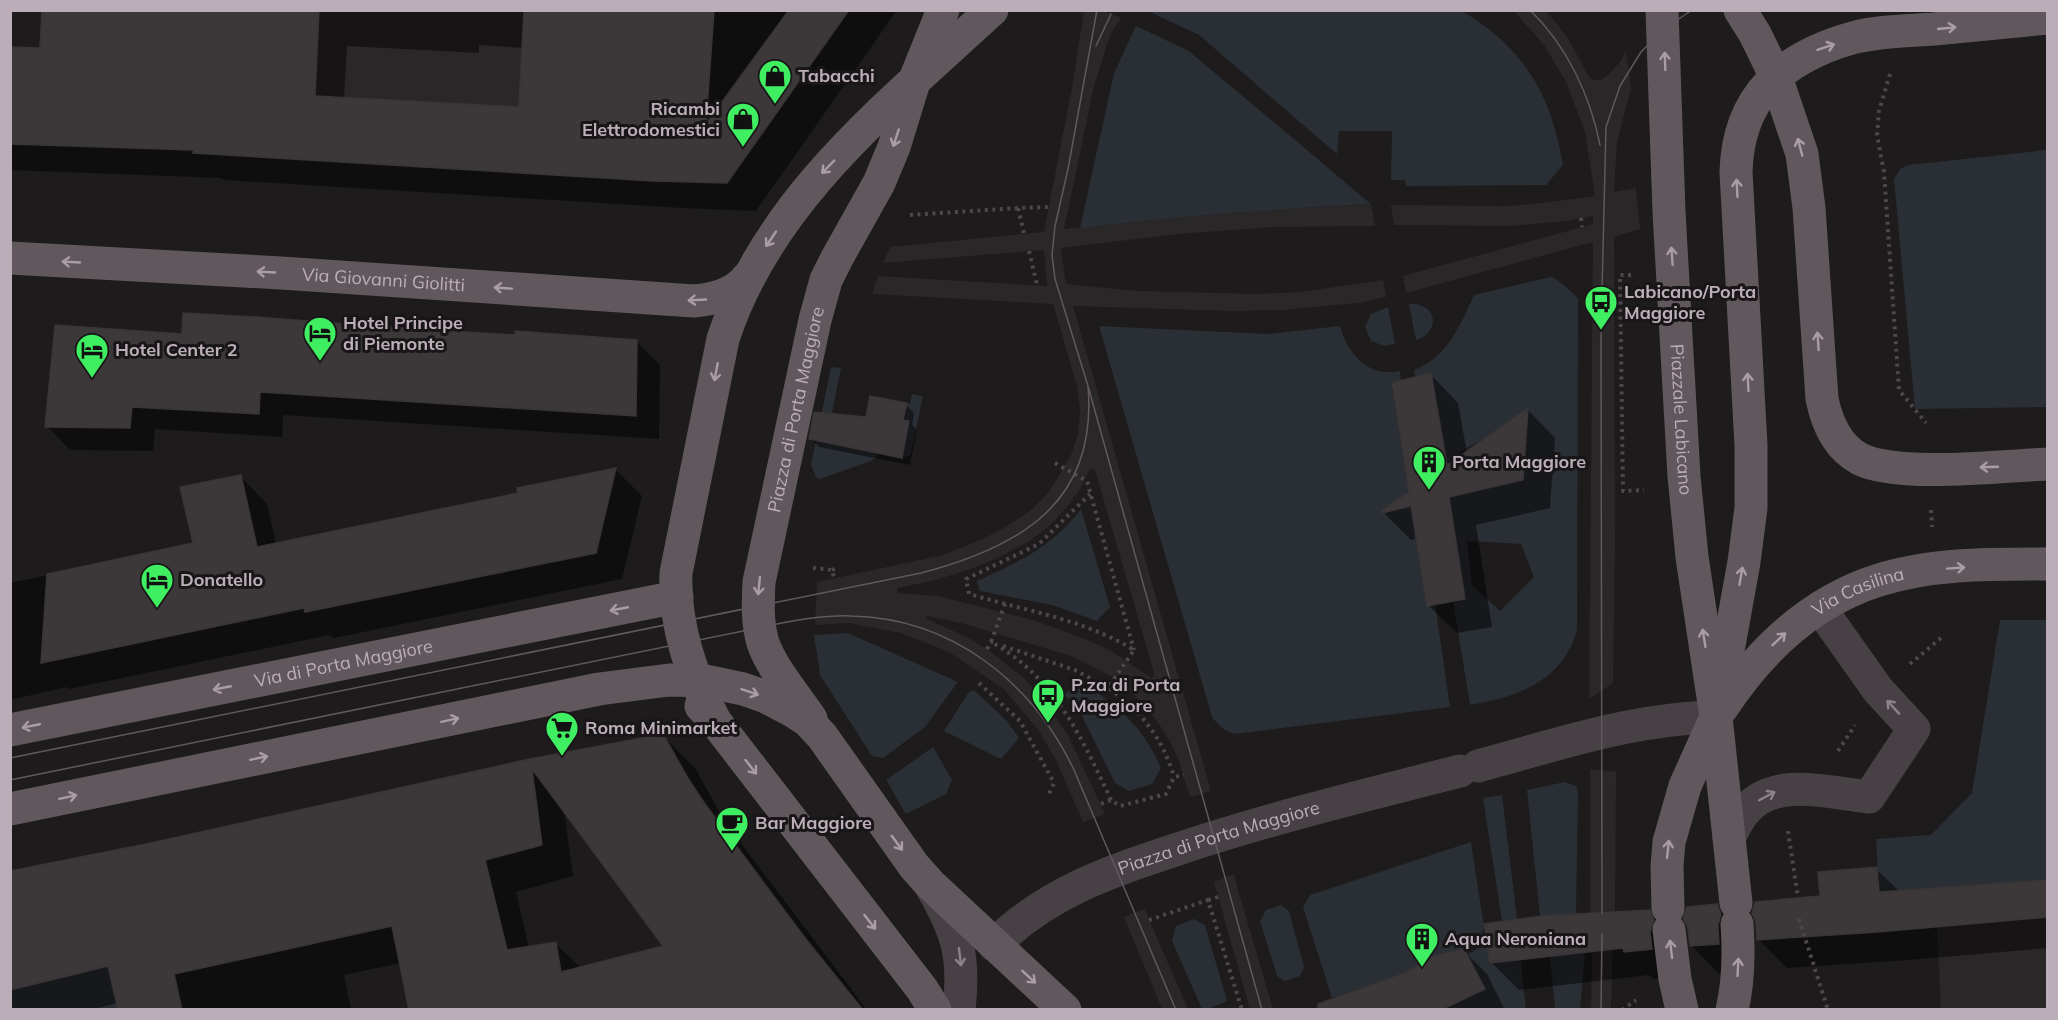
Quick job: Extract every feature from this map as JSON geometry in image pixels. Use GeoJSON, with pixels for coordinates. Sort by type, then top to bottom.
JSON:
{"type":"FeatureCollection","features":[{"type":"Feature","properties":{"kind":"main road","name":"Piazza di Porta Maggiore"},"geometry":{"type":"LineString","coordinates":[[943,10],[914,82],[894,147],[879,183],[826,280],[815,320],[759,582],[758,606],[764,644],[770,657],[822,736],[914,866],[930,884],[1065,1010]]}},
{"type":"Feature","properties":{"kind":"main road"},"geometry":{"type":"LineString","coordinates":[[715,721],[697,681],[686,643],[677,597],[677,565],[723,339],[748,277],[778,230],[818,178],[914,82],[992,10]]}},
{"type":"Feature","properties":{"kind":"main road","name":"Piazzale Labicano"},"geometry":{"type":"LineString","coordinates":[[1662,10],[1669,212],[1684,476],[1692,557],[1716,717],[1736,914],[1738,972],[1732,1010]]}},
{"type":"Feature","properties":{"kind":"main road"},"geometry":{"type":"LineString","coordinates":[[1740,10],[1755,34],[1776,77],[1802,154],[1822,399],[1828,423],[1840,442],[1859,459],[1884,466],[1928,469],[2048,464]]}},
{"type":"Feature","properties":{"kind":"main road","name":"Piazzale Labicano"},"geometry":{"type":"LineString","coordinates":[[1682,1010],[1675,979],[1666,866],[1674,820],[1685,786],[1716,717],[1744,562],[1751,508],[1751,446],[1736,172],[1742,131],[1756,99],[1776,77],[1817,50],[1854,38],[2048,18]]}},
{"type":"Feature","properties":{"kind":"main road","name":"Via Giovanni Giolitti"},"geometry":{"type":"LineString","coordinates":[[10,258],[694,301],[714,298],[731,292],[748,277]]}},
{"type":"Feature","properties":{"kind":"main road","name":"Via Casilina"},"geometry":{"type":"LineString","coordinates":[[1716,717],[1737,684],[1764,653],[1792,627],[1851,591],[1905,574],[1975,566],[2048,564]]}},
{"type":"Feature","properties":{"kind":"main road","name":"Via di Porta Maggiore"},"geometry":{"type":"LineString","coordinates":[[10,730],[677,597]]}},
{"type":"Feature","properties":{"kind":"main road","name":"Piazza di Porta Maggiore"},"geometry":{"type":"LineString","coordinates":[[651,682],[697,681],[721,684],[766,698],[791,710],[807,721],[822,736]]}},
{"type":"Feature","properties":{"kind":"main road"},"geometry":{"type":"LineString","coordinates":[[10,809],[587,692],[651,682],[686,695],[699,704],[715,721],[915,979],[935,1010]]}},
{"type":"Feature","properties":{"kind":"street"},"geometry":{"type":"LineString","coordinates":[[1729,838],[1746,809],[1774,791],[1793,789],[1869,797],[1914,729],[1878,690],[1821,608]]}},
{"type":"Feature","properties":{"kind":"street","name":"Piazza di Porta Maggiore"},"geometry":{"type":"LineString","coordinates":[[994,945],[1029,914],[1050,900],[1089,880],[1247,826],[1633,726],[1689,717],[1716,717]]}},
{"type":"Feature","properties":{"kind":"street"},"geometry":{"type":"LineString","coordinates":[[930,884],[956,933],[961,972],[959,1010]]}},
{"type":"Feature","properties":{"kind":"path"},"geometry":{"type":"LineString","coordinates":[[1891,78],[1879,111],[1877,135],[1884,172],[1899,390],[1926,423]]}},
{"type":"Feature","properties":{"kind":"path"},"geometry":{"type":"LineString","coordinates":[[910,215],[1049,207]]}},
{"type":"Feature","properties":{"kind":"path"},"geometry":{"type":"LineString","coordinates":[[1018,208],[1024,233]]}},
{"type":"Feature","properties":{"kind":"path"},"geometry":{"type":"LineString","coordinates":[[1581,218],[1582,227]]}},
{"type":"Feature","properties":{"kind":"path"},"geometry":{"type":"LineString","coordinates":[[1029,251],[1037,285]]}},
{"type":"Feature","properties":{"kind":"path"},"geometry":{"type":"LineString","coordinates":[[1635,274],[1620,276],[1623,491],[1645,490]]}},
{"type":"Feature","properties":{"kind":"path"},"geometry":{"type":"LineString","coordinates":[[1055,463],[1087,480],[1134,650]]}},
{"type":"Feature","properties":{"kind":"path"},"geometry":{"type":"LineString","coordinates":[[1090,493],[1039,544],[966,579],[969,594],[1046,614],[1093,630],[1134,650]]}},
{"type":"Feature","properties":{"kind":"path"},"geometry":{"type":"LineString","coordinates":[[1930,501],[1933,531]]}},
{"type":"Feature","properties":{"kind":"path"},"geometry":{"type":"LineString","coordinates":[[813,568],[832,570],[839,567]]}},
{"type":"Feature","properties":{"kind":"path"},"geometry":{"type":"LineString","coordinates":[[832,570],[834,578]]}},
{"type":"Feature","properties":{"kind":"path"},"geometry":{"type":"LineString","coordinates":[[987,649],[1005,604]]}},
{"type":"Feature","properties":{"kind":"path"},"geometry":{"type":"LineString","coordinates":[[991,642],[1075,670],[1108,688],[1132,706],[1153,731],[1166,752],[1174,777],[1166,794],[1120,806],[1111,800],[1077,730],[1056,698],[1037,676],[1010,652],[991,642]]}},
{"type":"Feature","properties":{"kind":"path"},"geometry":{"type":"LineString","coordinates":[[1108,688],[1134,650]]}},
{"type":"Feature","properties":{"kind":"path"},"geometry":{"type":"LineString","coordinates":[[979,683],[1020,721],[1054,783],[1049,794]]}},
{"type":"Feature","properties":{"kind":"path"},"geometry":{"type":"LineString","coordinates":[[1174,777],[1184,775]]}},
{"type":"Feature","properties":{"kind":"path"},"geometry":{"type":"LineString","coordinates":[[1798,898],[1788,831],[1811,791]]}},
{"type":"Feature","properties":{"kind":"path"},"geometry":{"type":"LineString","coordinates":[[1101,804],[1111,800]]}},
{"type":"Feature","properties":{"kind":"path"},"geometry":{"type":"LineString","coordinates":[[1149,920],[1218,897]]}},
{"type":"Feature","properties":{"kind":"path"},"geometry":{"type":"LineString","coordinates":[[1208,900],[1242,1010]]}},
{"type":"Feature","properties":{"kind":"path"},"geometry":{"type":"LineString","coordinates":[[1799,919],[1828,1010]]}},
{"type":"Feature","properties":{"kind":"shaded area"},"geometry":{"type":"Polygon","coordinates":[[[1156,10],[1462,11],[1484,25],[1502,41],[1531,75],[1551,116],[1563,165],[1546,185],[1406,186],[1405,180],[1391,180],[1392,131],[1339,131],[1337,154],[1199,35],[1152,13],[1156,10]]]}},
{"type":"Feature","properties":{"kind":"shaded area"},"geometry":{"type":"Polygon","coordinates":[[[185,11],[623,11],[615,177],[177,151],[185,11]]]}},
{"type":"Feature","properties":{"kind":"shaded area"},"geometry":{"type":"Polygon","coordinates":[[[1084,11],[1104,11],[1121,18],[1110,35],[1094,86],[1064,229],[1260,210],[1371,204],[1375,226],[1273,227],[1178,234],[1061,248],[1066,284],[1138,291],[1257,294],[1300,292],[1383,280],[1386,297],[1358,303],[1283,310],[1231,311],[1073,306],[1211,791],[1190,797],[1171,743],[1144,705],[1115,678],[1071,656],[965,624],[927,616],[926,619],[965,636],[987,649],[1025,679],[1042,697],[1068,735],[1105,814],[1083,822],[1055,758],[1039,731],[1004,689],[949,652],[901,633],[849,623],[815,625],[817,582],[943,555],[983,539],[1031,510],[1049,492],[1071,455],[1078,434],[1080,409],[1077,386],[1053,304],[872,294],[878,276],[1047,286],[1044,250],[883,263],[890,247],[1044,232],[1073,82],[1084,11]],[[1090,469],[1080,489],[1066,508],[1030,541],[971,569],[932,581],[897,588],[897,593],[938,596],[1033,620],[1088,640],[1113,652],[1151,678],[1154,673],[1095,470],[1090,469]]]}},
{"type":"Feature","properties":{"kind":"shaded area"},"geometry":{"type":"Polygon","coordinates":[[[1514,11],[1546,11],[1566,35],[1590,78],[1594,80],[1601,80],[1608,75],[1626,51],[1631,88],[1617,142],[1614,192],[1636,188],[1640,229],[1614,237],[1613,683],[1589,699],[1593,242],[1406,293],[1403,276],[1593,224],[1593,216],[1567,221],[1511,226],[1394,225],[1391,205],[1508,206],[1595,196],[1585,132],[1566,82],[1544,45],[1514,11]]]}},
{"type":"Feature","properties":{"kind":"shaded area"},"geometry":{"type":"Polygon","coordinates":[[[1136,26],[1189,51],[1371,204],[1225,213],[1080,228],[1114,73],[1136,26]]]}},
{"type":"Feature","properties":{"kind":"shaded area"},"geometry":{"type":"Polygon","coordinates":[[[2047,150],[2047,407],[1915,409],[1894,179],[1900,169],[1908,165],[2047,150]]]}},
{"type":"Feature","properties":{"kind":"shaded area"},"geometry":{"type":"Polygon","coordinates":[[[1551,277],[1566,286],[1578,299],[1577,630],[1561,662],[1536,684],[1505,697],[1470,705],[1453,601],[1464,599],[1430,374],[1415,377],[1414,370],[1426,365],[1452,339],[1474,295],[1551,277]],[[1527,414],[1458,453],[1464,494],[1523,480],[1527,414]],[[1467,541],[1472,585],[1500,611],[1534,577],[1521,544],[1467,541]]]}},
{"type":"Feature","properties":{"kind":"shaded area"},"geometry":{"type":"Polygon","coordinates":[[[1409,304],[1426,308],[1433,318],[1430,331],[1416,340],[1409,304]]]}},
{"type":"Feature","properties":{"kind":"shaded area"},"geometry":{"type":"Polygon","coordinates":[[[1388,307],[1395,344],[1384,346],[1371,341],[1365,327],[1371,314],[1388,307]]]}},
{"type":"Feature","properties":{"kind":"shaded area"},"geometry":{"type":"Polygon","coordinates":[[[1099,326],[1267,334],[1340,326],[1348,346],[1361,362],[1378,371],[1400,371],[1401,380],[1391,383],[1412,512],[1435,604],[1450,707],[1235,734],[1225,730],[1217,723],[1212,717],[1099,326]]]}},
{"type":"Feature","properties":{"kind":"shaded area"},"geometry":{"type":"Polygon","coordinates":[[[831,367],[841,368],[832,413],[835,414],[830,440],[877,453],[877,456],[871,461],[820,479],[816,477],[811,465],[831,367]]]}},
{"type":"Feature","properties":{"kind":"shaded area"},"geometry":{"type":"Polygon","coordinates":[[[912,394],[923,396],[911,453],[902,458],[909,421],[903,420],[912,394]]]}},
{"type":"Feature","properties":{"kind":"shaded area"},"geometry":{"type":"Polygon","coordinates":[[[1081,509],[1110,607],[1097,621],[1052,605],[980,591],[977,581],[1021,560],[1047,543],[1081,509]]]}},
{"type":"Feature","properties":{"kind":"shaded area"},"geometry":{"type":"Polygon","coordinates":[[[2000,620],[2047,620],[2047,880],[1879,893],[1876,839],[1931,835],[1972,793],[2000,620]]]}},
{"type":"Feature","properties":{"kind":"shaded area"},"geometry":{"type":"Polygon","coordinates":[[[848,633],[958,682],[925,727],[883,758],[872,756],[820,675],[814,635],[848,633]]]}},
{"type":"Feature","properties":{"kind":"shaded area"},"geometry":{"type":"Polygon","coordinates":[[[1076,680],[1115,706],[1146,740],[1161,768],[1152,784],[1129,791],[1115,783],[1082,716],[1065,695],[1076,680]]]}},
{"type":"Feature","properties":{"kind":"shaded area"},"geometry":{"type":"Polygon","coordinates":[[[974,690],[1007,721],[1019,738],[1001,759],[944,731],[968,693],[974,690]]]}},
{"type":"Feature","properties":{"kind":"shaded area"},"geometry":{"type":"Polygon","coordinates":[[[933,747],[952,780],[946,794],[906,814],[886,780],[933,747]]]}},
{"type":"Feature","properties":{"kind":"shaded area"},"geometry":{"type":"Polygon","coordinates":[[[1590,769],[1616,772],[1615,912],[1590,914],[1590,769]]]}},
{"type":"Feature","properties":{"kind":"shaded area"},"geometry":{"type":"Polygon","coordinates":[[[1565,782],[1576,786],[1578,792],[1576,914],[1540,917],[1527,790],[1565,782]]]}},
{"type":"Feature","properties":{"kind":"shaded area"},"geometry":{"type":"Polygon","coordinates":[[[1502,795],[1517,919],[1502,921],[1483,798],[1502,795]]]}},
{"type":"Feature","properties":{"kind":"shaded area"},"geometry":{"type":"Polygon","coordinates":[[[1471,842],[1484,927],[1481,937],[1464,949],[1435,956],[1405,973],[1332,998],[1303,907],[1310,895],[1471,842]]]}},
{"type":"Feature","properties":{"kind":"shaded area"},"geometry":{"type":"Polygon","coordinates":[[[1234,874],[1273,1009],[1250,1009],[1214,882],[1234,874]]]}},
{"type":"Feature","properties":{"kind":"shaded area"},"geometry":{"type":"Polygon","coordinates":[[[1281,905],[1289,911],[1304,967],[1300,976],[1285,981],[1277,976],[1260,921],[1266,910],[1281,905]]]}},
{"type":"Feature","properties":{"kind":"shaded area"},"geometry":{"type":"Polygon","coordinates":[[[1145,909],[1188,1009],[1162,1009],[1124,917],[1145,909]]]}},
{"type":"Feature","properties":{"kind":"shaded area"},"geometry":{"type":"Polygon","coordinates":[[[1936,911],[1962,924],[2047,917],[2047,1009],[1941,1009],[1936,911]]]}},
{"type":"Feature","properties":{"kind":"shaded area"},"geometry":{"type":"Polygon","coordinates":[[[1194,919],[1205,925],[1227,1001],[1208,1009],[1202,1009],[1172,941],[1176,926],[1194,919]]]}},
{"type":"Feature","properties":{"kind":"shaded area"},"geometry":{"type":"Polygon","coordinates":[[[1613,933],[1611,1009],[1591,1010],[1592,934],[1613,933]]]}},
{"type":"Feature","properties":{"kind":"shaded area"},"geometry":{"type":"Polygon","coordinates":[[[1492,939],[1520,956],[1526,1009],[1441,1010],[1484,989],[1467,955],[1492,939]]]}},
{"type":"Feature","properties":{"kind":"shaded area"},"geometry":{"type":"Polygon","coordinates":[[[1585,952],[1580,1009],[1555,1009],[1550,956],[1585,952]]]}},
{"type":"Feature","properties":{"kind":"shaded area"},"geometry":{"type":"Polygon","coordinates":[[[108,966],[118,1009],[11,1009],[10,990],[108,966]]]}},
{"type":"Feature","properties":{"kind":"building"},"geometry":{"type":"Polygon","coordinates":[[[42,10],[319,10],[315,96],[519,107],[524,10],[714,10],[706,124],[789,10],[849,10],[727,183],[653,181],[193,153],[194,150],[10,144],[10,47],[40,48],[42,10]]]}},
{"type":"Feature","properties":{"kind":"building"},"geometry":{"type":"Polygon","coordinates":[[[183,313],[515,335],[515,331],[637,340],[636,416],[260,392],[259,414],[132,407],[130,428],[45,427],[55,325],[182,334],[183,313]]]}},
{"type":"Feature","properties":{"kind":"building"},"geometry":{"type":"Polygon","coordinates":[[[1431,373],[1447,465],[1528,408],[1523,480],[1449,497],[1465,599],[1427,606],[1411,506],[1382,513],[1381,511],[1409,492],[1392,383],[1431,373]]]}},
{"type":"Feature","properties":{"kind":"building"},"geometry":{"type":"Polygon","coordinates":[[[870,396],[907,403],[903,420],[909,421],[902,458],[809,439],[814,412],[866,417],[870,396]]]}},
{"type":"Feature","properties":{"kind":"building"},"geometry":{"type":"Polygon","coordinates":[[[616,468],[596,553],[305,612],[304,608],[41,663],[47,574],[193,543],[180,487],[241,475],[257,547],[518,493],[517,488],[616,468]]]}},
{"type":"Feature","properties":{"kind":"building"},"geometry":{"type":"Polygon","coordinates":[[[663,734],[705,804],[805,938],[863,1010],[409,1010],[392,926],[174,974],[182,1010],[118,1010],[108,966],[10,990],[10,871],[146,844],[530,759],[663,734]],[[532,769],[542,845],[485,860],[507,950],[556,942],[561,972],[663,946],[532,769]]]}},
{"type":"Feature","properties":{"kind":"building"},"geometry":{"type":"Polygon","coordinates":[[[1877,867],[1879,892],[2048,880],[2048,917],[1757,940],[1756,923],[1752,913],[1755,902],[1820,896],[1818,872],[1877,867]]]}},
{"type":"Feature","properties":{"kind":"building"},"geometry":{"type":"Polygon","coordinates":[[[1717,904],[1721,914],[1718,925],[1719,944],[1690,946],[1688,928],[1683,918],[1687,907],[1717,904]]]}},
{"type":"Feature","properties":{"kind":"building"},"geometry":{"type":"Polygon","coordinates":[[[1650,910],[1654,920],[1650,932],[1652,949],[1624,952],[1623,948],[1490,963],[1484,924],[1542,916],[1650,910]]]}},
{"type":"Feature","properties":{"kind":"building"},"geometry":{"type":"Polygon","coordinates":[[[1464,949],[1485,989],[1441,1010],[1318,1010],[1318,1004],[1405,973],[1435,956],[1464,949]]]}},
{"type":"Feature","properties":{"kind":"tram line"},"geometry":{"type":"LineString","coordinates":[[1097,10],[1068,169],[1055,226],[1052,255],[1055,279],[1088,386],[1262,1010]]}},
{"type":"Feature","properties":{"kind":"tram line"},"geometry":{"type":"LineString","coordinates":[[1530,10],[1555,39],[1575,72],[1590,108],[1600,145]]}},
{"type":"Feature","properties":{"kind":"tram line"},"geometry":{"type":"LineString","coordinates":[[1602,913],[1601,331],[1606,127],[1620,86],[1641,52],[1664,29],[1692,10]]}},
{"type":"Feature","properties":{"kind":"tram line"},"geometry":{"type":"LineString","coordinates":[[1096,46],[1111,14]]}},
{"type":"Feature","properties":{"kind":"tram line"},"geometry":{"type":"LineString","coordinates":[[10,758],[921,573],[957,562],[991,549],[1020,533],[1046,513],[1066,489],[1080,460],[1088,426],[1088,386]]}},
{"type":"Feature","properties":{"kind":"tram line"},"geometry":{"type":"LineString","coordinates":[[10,780],[787,622],[835,616],[888,620],[923,629],[955,642],[985,661],[1012,683],[1036,709],[1057,738],[1074,770],[1176,1010]]}},
{"type":"Feature","properties":{"kind":"tram line"},"geometry":{"type":"LineString","coordinates":[[1601,1010],[1602,934]]}},
{"type":"Feature","properties":{"kind":"place","name":"Tabacchi"},"geometry":{"type":"Point","coordinates":[775,105]}},
{"type":"Feature","properties":{"kind":"place","name":"Ricambi Elettrodomestici"},"geometry":{"type":"Point","coordinates":[743,148]}},
{"type":"Feature","properties":{"kind":"place","name":"Labicano/Porta Maggiore"},"geometry":{"type":"Point","coordinates":[1601,331]}},
{"type":"Feature","properties":{"kind":"place","name":"Hotel Principe di Piemonte"},"geometry":{"type":"Point","coordinates":[320,362]}},
{"type":"Feature","properties":{"kind":"place","name":"Hotel Center 2"},"geometry":{"type":"Point","coordinates":[92,379]}},
{"type":"Feature","properties":{"kind":"place","name":"Porta Maggiore"},"geometry":{"type":"Point","coordinates":[1429,491]}},
{"type":"Feature","properties":{"kind":"place","name":"Donatello"},"geometry":{"type":"Point","coordinates":[157,609]}},
{"type":"Feature","properties":{"kind":"place","name":"P.za di Porta Maggiore"},"geometry":{"type":"Point","coordinates":[1048,724]}},
{"type":"Feature","properties":{"kind":"place","name":"Roma Minimarket"},"geometry":{"type":"Point","coordinates":[562,757]}},
{"type":"Feature","properties":{"kind":"place","name":"Bar Maggiore"},"geometry":{"type":"Point","coordinates":[732,852]}},
{"type":"Feature","properties":{"kind":"place","name":"Aqua Neroniana"},"geometry":{"type":"Point","coordinates":[1422,968]}}]}
